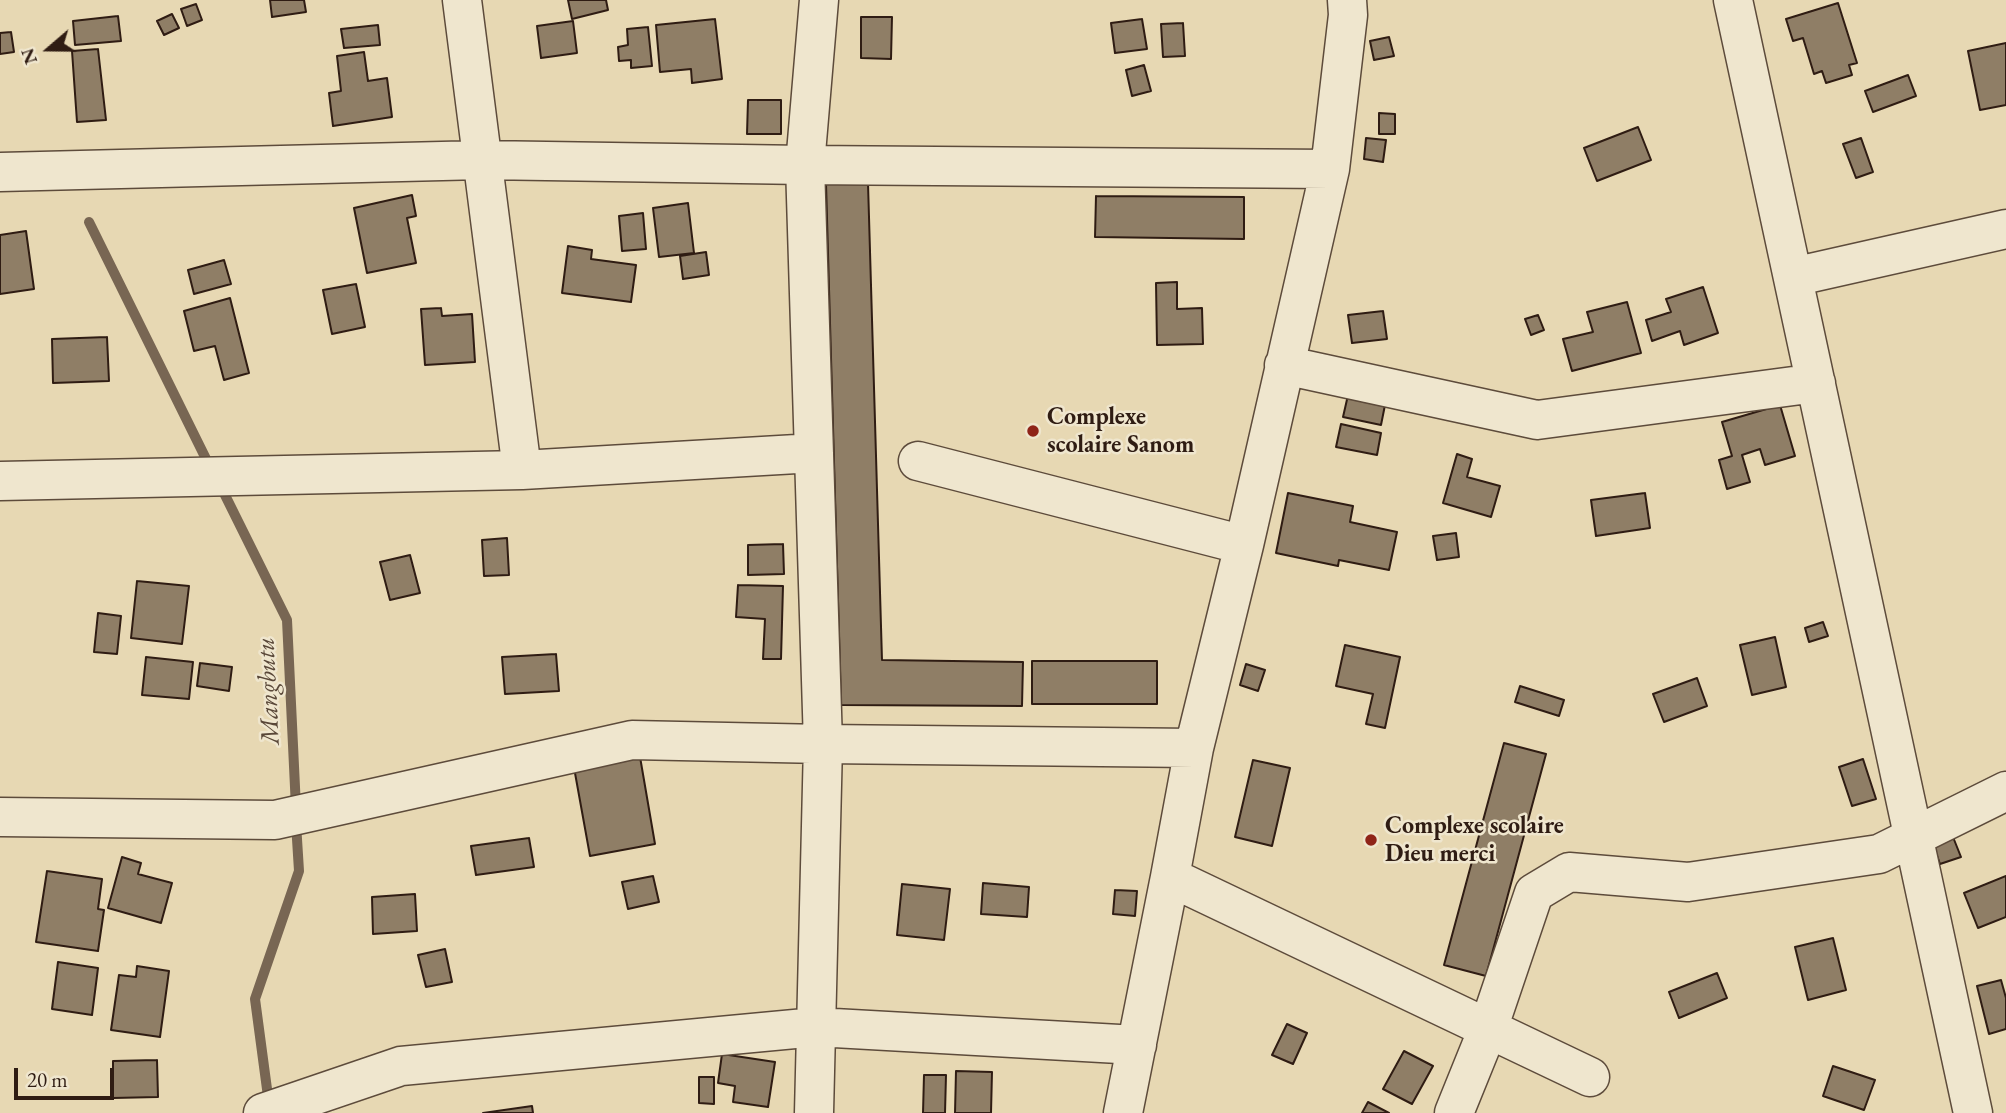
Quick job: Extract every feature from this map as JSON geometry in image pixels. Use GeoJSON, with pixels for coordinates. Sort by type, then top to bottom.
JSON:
{"type":"FeatureCollection","features":[{"type":"Feature","properties":{"kind":"street"},"geometry":{"type":"LineString","coordinates":[[461,0],[522,470]]}},
{"type":"Feature","properties":{"kind":"street"},"geometry":{"type":"LineString","coordinates":[[814,1113],[823,744],[805,165],[819,0]]}},
{"type":"Feature","properties":{"kind":"street"},"geometry":{"type":"LineString","coordinates":[[1123,1113],[1194,748],[1244,545],[1330,169],[1348,15],[1347,0]]}},
{"type":"Feature","properties":{"kind":"street"},"geometry":{"type":"LineString","coordinates":[[1734,0],[1973,1113]]}},
{"type":"Feature","properties":{"kind":"street"},"geometry":{"type":"LineString","coordinates":[[0,172],[482,160],[1330,169]]}},
{"type":"Feature","properties":{"kind":"street"},"geometry":{"type":"LineString","coordinates":[[1793,277],[2006,229]]}},
{"type":"Feature","properties":{"kind":"street"},"geometry":{"type":"LineString","coordinates":[[1284,365],[1537,420],[1816,383]]}},
{"type":"Feature","properties":{"kind":"street"},"geometry":{"type":"LineString","coordinates":[[0,481],[522,470],[814,453]]}},
{"type":"Feature","properties":{"kind":"street"},"geometry":{"type":"LineString","coordinates":[[918,461],[1244,545]]}},
{"type":"Feature","properties":{"kind":"street"},"geometry":{"type":"LineString","coordinates":[[0,817],[275,820],[632,740],[1194,748]]}},
{"type":"Feature","properties":{"kind":"street"},"geometry":{"type":"LineString","coordinates":[[1454,1113],[1488,1029],[1534,893],[1569,872],[1688,882],[1879,854],[2006,791]]}},
{"type":"Feature","properties":{"kind":"street"},"geometry":{"type":"LineString","coordinates":[[1170,877],[1590,1077]]}},
{"type":"Feature","properties":{"kind":"street"},"geometry":{"type":"LineString","coordinates":[[263,1113],[401,1066],[816,1027],[1137,1045]]}},
{"type":"Feature","properties":{"kind":"building"},"geometry":{"type":"Polygon","coordinates":[[[270,0],[304,0],[306,12],[272,17],[270,0]]]}},
{"type":"Feature","properties":{"kind":"building"},"geometry":{"type":"Polygon","coordinates":[[[568,0],[606,0],[608,10],[572,19],[568,0]]]}},
{"type":"Feature","properties":{"kind":"building"},"geometry":{"type":"Polygon","coordinates":[[[1838,3],[1857,63],[1849,65],[1852,75],[1826,83],[1822,71],[1814,74],[1803,38],[1793,41],[1786,19],[1838,3]]]}},
{"type":"Feature","properties":{"kind":"building"},"geometry":{"type":"Polygon","coordinates":[[[196,4],[202,20],[187,26],[181,9],[196,4]]]}},
{"type":"Feature","properties":{"kind":"building"},"geometry":{"type":"Polygon","coordinates":[[[172,14],[179,28],[164,35],[157,21],[172,14]]]}},
{"type":"Feature","properties":{"kind":"building"},"geometry":{"type":"Polygon","coordinates":[[[118,16],[121,41],[75,45],[73,21],[118,16]]]}},
{"type":"Feature","properties":{"kind":"building"},"geometry":{"type":"Polygon","coordinates":[[[861,17],[892,17],[891,59],[861,58],[861,17]]]}},
{"type":"Feature","properties":{"kind":"building"},"geometry":{"type":"Polygon","coordinates":[[[715,19],[722,79],[692,83],[691,69],[660,72],[656,25],[715,19]]]}},
{"type":"Feature","properties":{"kind":"building"},"geometry":{"type":"Polygon","coordinates":[[[1142,19],[1147,49],[1115,53],[1111,23],[1142,19]]]}},
{"type":"Feature","properties":{"kind":"building"},"geometry":{"type":"Polygon","coordinates":[[[573,21],[577,53],[541,58],[537,26],[573,21]]]}},
{"type":"Feature","properties":{"kind":"building"},"geometry":{"type":"Polygon","coordinates":[[[1183,23],[1185,56],[1163,57],[1161,24],[1183,23]]]}},
{"type":"Feature","properties":{"kind":"building"},"geometry":{"type":"Polygon","coordinates":[[[378,25],[380,45],[344,48],[341,29],[378,25]]]}},
{"type":"Feature","properties":{"kind":"building"},"geometry":{"type":"Polygon","coordinates":[[[648,27],[652,66],[631,68],[631,60],[619,61],[618,47],[628,45],[627,29],[648,27]]]}},
{"type":"Feature","properties":{"kind":"building"},"geometry":{"type":"Polygon","coordinates":[[[11,32],[14,52],[0,54],[0,33],[11,32]]]}},
{"type":"Feature","properties":{"kind":"building"},"geometry":{"type":"Polygon","coordinates":[[[1389,37],[1394,56],[1374,60],[1370,41],[1389,37]]]}},
{"type":"Feature","properties":{"kind":"building"},"geometry":{"type":"Polygon","coordinates":[[[2006,43],[2006,105],[1980,110],[1968,51],[2006,43]]]}},
{"type":"Feature","properties":{"kind":"building"},"geometry":{"type":"Polygon","coordinates":[[[98,49],[106,120],[77,122],[72,51],[98,49]]]}},
{"type":"Feature","properties":{"kind":"building"},"geometry":{"type":"Polygon","coordinates":[[[364,52],[368,81],[387,78],[392,117],[333,126],[329,93],[341,91],[337,56],[364,52]]]}},
{"type":"Feature","properties":{"kind":"building"},"geometry":{"type":"Polygon","coordinates":[[[1144,65],[1151,91],[1132,96],[1126,70],[1144,65]]]}},
{"type":"Feature","properties":{"kind":"building"},"geometry":{"type":"Polygon","coordinates":[[[1908,75],[1916,96],[1873,112],[1865,91],[1908,75]]]}},
{"type":"Feature","properties":{"kind":"building"},"geometry":{"type":"Polygon","coordinates":[[[748,100],[781,100],[781,134],[747,134],[748,100]]]}},
{"type":"Feature","properties":{"kind":"building"},"geometry":{"type":"Polygon","coordinates":[[[1379,113],[1395,114],[1395,134],[1379,134],[1379,113]]]}},
{"type":"Feature","properties":{"kind":"building"},"geometry":{"type":"Polygon","coordinates":[[[1638,127],[1651,160],[1597,181],[1584,148],[1638,127]]]}},
{"type":"Feature","properties":{"kind":"building"},"geometry":{"type":"Polygon","coordinates":[[[1366,138],[1386,140],[1383,162],[1364,159],[1366,138]]]}},
{"type":"Feature","properties":{"kind":"building"},"geometry":{"type":"Polygon","coordinates":[[[1861,138],[1873,172],[1856,178],[1843,144],[1861,138]]]}},
{"type":"Feature","properties":{"kind":"building"},"geometry":{"type":"Polygon","coordinates":[[[868,183],[882,660],[1023,662],[1022,706],[841,705],[826,184],[868,183]]]}},
{"type":"Feature","properties":{"kind":"building"},"geometry":{"type":"Polygon","coordinates":[[[412,195],[416,216],[407,218],[416,263],[367,273],[354,208],[412,195]]]}},
{"type":"Feature","properties":{"kind":"building"},"geometry":{"type":"Polygon","coordinates":[[[1096,196],[1244,197],[1244,239],[1095,237],[1096,196]]]}},
{"type":"Feature","properties":{"kind":"building"},"geometry":{"type":"Polygon","coordinates":[[[688,203],[694,253],[659,257],[653,208],[688,203]]]}},
{"type":"Feature","properties":{"kind":"building"},"geometry":{"type":"Polygon","coordinates":[[[643,213],[646,249],[622,251],[619,216],[643,213]]]}},
{"type":"Feature","properties":{"kind":"building"},"geometry":{"type":"Polygon","coordinates":[[[26,231],[34,289],[0,294],[0,235],[26,231]]]}},
{"type":"Feature","properties":{"kind":"building"},"geometry":{"type":"Polygon","coordinates":[[[568,246],[592,250],[591,259],[636,265],[631,302],[562,293],[568,246]]]}},
{"type":"Feature","properties":{"kind":"building"},"geometry":{"type":"Polygon","coordinates":[[[706,252],[709,275],[683,279],[680,256],[706,252]]]}},
{"type":"Feature","properties":{"kind":"building"},"geometry":{"type":"Polygon","coordinates":[[[224,260],[231,284],[194,294],[188,270],[224,260]]]}},
{"type":"Feature","properties":{"kind":"building"},"geometry":{"type":"Polygon","coordinates":[[[1177,282],[1177,309],[1202,308],[1203,344],[1157,345],[1156,283],[1177,282]]]}},
{"type":"Feature","properties":{"kind":"building"},"geometry":{"type":"Polygon","coordinates":[[[356,284],[365,327],[332,334],[323,290],[356,284]]]}},
{"type":"Feature","properties":{"kind":"building"},"geometry":{"type":"Polygon","coordinates":[[[1703,287],[1718,333],[1684,345],[1680,331],[1652,341],[1646,320],[1671,312],[1666,299],[1703,287]]]}},
{"type":"Feature","properties":{"kind":"building"},"geometry":{"type":"Polygon","coordinates":[[[230,298],[249,373],[224,380],[215,346],[194,351],[184,311],[230,298]]]}},
{"type":"Feature","properties":{"kind":"building"},"geometry":{"type":"Polygon","coordinates":[[[1627,302],[1641,353],[1572,371],[1563,339],[1593,332],[1587,312],[1627,302]]]}},
{"type":"Feature","properties":{"kind":"building"},"geometry":{"type":"Polygon","coordinates":[[[441,308],[442,316],[472,314],[475,362],[425,365],[421,309],[441,308]]]}},
{"type":"Feature","properties":{"kind":"building"},"geometry":{"type":"Polygon","coordinates":[[[1383,311],[1387,339],[1352,343],[1348,315],[1383,311]]]}},
{"type":"Feature","properties":{"kind":"building"},"geometry":{"type":"Polygon","coordinates":[[[1538,315],[1544,330],[1531,335],[1525,319],[1538,315]]]}},
{"type":"Feature","properties":{"kind":"building"},"geometry":{"type":"Polygon","coordinates":[[[107,337],[109,381],[53,383],[52,339],[107,337]]]}},
{"type":"Feature","properties":{"kind":"building"},"geometry":{"type":"Polygon","coordinates":[[[1351,382],[1388,390],[1381,425],[1343,417],[1351,382]]]}},
{"type":"Feature","properties":{"kind":"building"},"geometry":{"type":"Polygon","coordinates":[[[1780,405],[1795,456],[1765,465],[1760,449],[1742,455],[1750,482],[1727,489],[1719,460],[1732,456],[1722,422],[1780,405]]]}},
{"type":"Feature","properties":{"kind":"building"},"geometry":{"type":"Polygon","coordinates":[[[1341,424],[1381,433],[1377,455],[1336,447],[1341,424]]]}},
{"type":"Feature","properties":{"kind":"building"},"geometry":{"type":"Polygon","coordinates":[[[1457,454],[1472,459],[1467,477],[1500,486],[1491,517],[1443,503],[1457,454]]]}},
{"type":"Feature","properties":{"kind":"building"},"geometry":{"type":"Polygon","coordinates":[[[1288,493],[1353,506],[1350,522],[1397,532],[1389,570],[1339,560],[1338,566],[1276,553],[1288,493]]]}},
{"type":"Feature","properties":{"kind":"building"},"geometry":{"type":"Polygon","coordinates":[[[1645,493],[1650,528],[1596,536],[1591,500],[1645,493]]]}},
{"type":"Feature","properties":{"kind":"building"},"geometry":{"type":"Polygon","coordinates":[[[1456,533],[1459,557],[1437,560],[1433,536],[1456,533]]]}},
{"type":"Feature","properties":{"kind":"building"},"geometry":{"type":"Polygon","coordinates":[[[507,538],[509,575],[484,576],[482,540],[507,538]]]}},
{"type":"Feature","properties":{"kind":"building"},"geometry":{"type":"Polygon","coordinates":[[[783,544],[784,574],[748,575],[748,545],[783,544]]]}},
{"type":"Feature","properties":{"kind":"building"},"geometry":{"type":"Polygon","coordinates":[[[410,555],[420,593],[390,600],[380,562],[410,555]]]}},
{"type":"Feature","properties":{"kind":"building"},"geometry":{"type":"Polygon","coordinates":[[[137,581],[189,586],[182,644],[131,638],[137,581]]]}},
{"type":"Feature","properties":{"kind":"building"},"geometry":{"type":"Polygon","coordinates":[[[738,585],[783,586],[781,659],[763,659],[765,619],[736,617],[738,585]]]}},
{"type":"Feature","properties":{"kind":"building"},"geometry":{"type":"Polygon","coordinates":[[[98,613],[121,616],[117,654],[94,652],[98,613]]]}},
{"type":"Feature","properties":{"kind":"building"},"geometry":{"type":"Polygon","coordinates":[[[1823,622],[1828,636],[1809,642],[1805,628],[1823,622]]]}},
{"type":"Feature","properties":{"kind":"building"},"geometry":{"type":"Polygon","coordinates":[[[1775,637],[1786,687],[1752,695],[1740,645],[1775,637]]]}},
{"type":"Feature","properties":{"kind":"building"},"geometry":{"type":"Polygon","coordinates":[[[1345,645],[1400,657],[1385,728],[1366,724],[1373,694],[1336,686],[1345,645]]]}},
{"type":"Feature","properties":{"kind":"building"},"geometry":{"type":"Polygon","coordinates":[[[556,654],[559,691],[505,694],[502,657],[556,654]]]}},
{"type":"Feature","properties":{"kind":"building"},"geometry":{"type":"Polygon","coordinates":[[[146,657],[193,662],[189,699],[142,695],[146,657]]]}},
{"type":"Feature","properties":{"kind":"building"},"geometry":{"type":"Polygon","coordinates":[[[1032,661],[1157,661],[1157,704],[1032,704],[1032,661]]]}},
{"type":"Feature","properties":{"kind":"building"},"geometry":{"type":"Polygon","coordinates":[[[200,663],[232,667],[229,691],[197,686],[200,663]]]}},
{"type":"Feature","properties":{"kind":"building"},"geometry":{"type":"Polygon","coordinates":[[[1246,664],[1265,670],[1258,691],[1240,685],[1246,664]]]}},
{"type":"Feature","properties":{"kind":"building"},"geometry":{"type":"Polygon","coordinates":[[[1697,678],[1707,706],[1664,722],[1653,694],[1697,678]]]}},
{"type":"Feature","properties":{"kind":"building"},"geometry":{"type":"Polygon","coordinates":[[[1520,686],[1564,700],[1559,716],[1515,702],[1520,686]]]}},
{"type":"Feature","properties":{"kind":"building"},"geometry":{"type":"Polygon","coordinates":[[[1504,743],[1546,754],[1486,976],[1444,965],[1504,743]]]}},
{"type":"Feature","properties":{"kind":"building"},"geometry":{"type":"Polygon","coordinates":[[[639,751],[655,844],[590,856],[573,762],[639,751]]]}},
{"type":"Feature","properties":{"kind":"building"},"geometry":{"type":"Polygon","coordinates":[[[1863,759],[1876,799],[1852,806],[1839,767],[1863,759]]]}},
{"type":"Feature","properties":{"kind":"building"},"geometry":{"type":"Polygon","coordinates":[[[1253,760],[1290,768],[1272,846],[1235,837],[1253,760]]]}},
{"type":"Feature","properties":{"kind":"building"},"geometry":{"type":"Polygon","coordinates":[[[1951,832],[1961,857],[1940,864],[1931,839],[1951,832]]]}},
{"type":"Feature","properties":{"kind":"building"},"geometry":{"type":"Polygon","coordinates":[[[529,838],[534,867],[476,875],[471,846],[529,838]]]}},
{"type":"Feature","properties":{"kind":"building"},"geometry":{"type":"Polygon","coordinates":[[[122,857],[141,863],[138,874],[172,883],[161,923],[108,908],[122,857]]]}},
{"type":"Feature","properties":{"kind":"building"},"geometry":{"type":"Polygon","coordinates":[[[47,871],[102,879],[98,909],[104,910],[98,951],[36,942],[47,871]]]}},
{"type":"Feature","properties":{"kind":"building"},"geometry":{"type":"Polygon","coordinates":[[[653,876],[659,902],[628,909],[622,882],[653,876]]]}},
{"type":"Feature","properties":{"kind":"building"},"geometry":{"type":"Polygon","coordinates":[[[2006,876],[2006,917],[1978,928],[1964,893],[2006,876]]]}},
{"type":"Feature","properties":{"kind":"building"},"geometry":{"type":"Polygon","coordinates":[[[983,883],[1029,887],[1027,917],[981,914],[983,883]]]}},
{"type":"Feature","properties":{"kind":"building"},"geometry":{"type":"Polygon","coordinates":[[[902,884],[950,889],[944,940],[897,935],[902,884]]]}},
{"type":"Feature","properties":{"kind":"building"},"geometry":{"type":"Polygon","coordinates":[[[1115,890],[1137,891],[1135,916],[1113,914],[1115,890]]]}},
{"type":"Feature","properties":{"kind":"building"},"geometry":{"type":"Polygon","coordinates":[[[415,894],[417,931],[373,934],[372,897],[415,894]]]}},
{"type":"Feature","properties":{"kind":"building"},"geometry":{"type":"Polygon","coordinates":[[[1833,938],[1846,990],[1808,1000],[1795,947],[1833,938]]]}},
{"type":"Feature","properties":{"kind":"building"},"geometry":{"type":"Polygon","coordinates":[[[445,949],[452,982],[426,987],[418,955],[445,949]]]}},
{"type":"Feature","properties":{"kind":"building"},"geometry":{"type":"Polygon","coordinates":[[[58,962],[98,968],[92,1015],[52,1009],[58,962]]]}},
{"type":"Feature","properties":{"kind":"building"},"geometry":{"type":"Polygon","coordinates":[[[137,966],[169,971],[160,1037],[111,1030],[119,975],[136,977],[137,966]]]}},
{"type":"Feature","properties":{"kind":"building"},"geometry":{"type":"Polygon","coordinates":[[[1717,973],[1727,998],[1679,1018],[1669,992],[1717,973]]]}},
{"type":"Feature","properties":{"kind":"building"},"geometry":{"type":"Polygon","coordinates":[[[2001,980],[2006,998],[2006,1029],[1989,1034],[1977,986],[2001,980]]]}},
{"type":"Feature","properties":{"kind":"building"},"geometry":{"type":"Polygon","coordinates":[[[1287,1024],[1307,1033],[1293,1064],[1272,1055],[1287,1024]]]}},
{"type":"Feature","properties":{"kind":"building"},"geometry":{"type":"Polygon","coordinates":[[[1404,1051],[1433,1066],[1412,1104],[1383,1089],[1404,1051]]]}},
{"type":"Feature","properties":{"kind":"building"},"geometry":{"type":"Polygon","coordinates":[[[722,1054],[775,1062],[768,1107],[733,1102],[735,1086],[718,1083],[722,1054]]]}},
{"type":"Feature","properties":{"kind":"building"},"geometry":{"type":"Polygon","coordinates":[[[157,1060],[158,1097],[113,1098],[113,1061],[157,1060]]]}},
{"type":"Feature","properties":{"kind":"building"},"geometry":{"type":"Polygon","coordinates":[[[1833,1066],[1875,1080],[1864,1110],[1823,1096],[1833,1066]]]}},
{"type":"Feature","properties":{"kind":"building"},"geometry":{"type":"Polygon","coordinates":[[[956,1071],[992,1072],[991,1113],[955,1113],[956,1071]]]}},
{"type":"Feature","properties":{"kind":"building"},"geometry":{"type":"Polygon","coordinates":[[[924,1075],[946,1075],[945,1113],[923,1113],[924,1075]]]}},
{"type":"Feature","properties":{"kind":"building"},"geometry":{"type":"Polygon","coordinates":[[[699,1077],[714,1077],[714,1104],[699,1103],[699,1077]]]}},
{"type":"Feature","properties":{"kind":"building"},"geometry":{"type":"Polygon","coordinates":[[[1368,1102],[1389,1113],[1362,1113],[1368,1102]]]}},
{"type":"Feature","properties":{"kind":"building"},"geometry":{"type":"Polygon","coordinates":[[[532,1106],[533,1113],[483,1113],[532,1106]]]}},
{"type":"Feature","properties":{"kind":"waterway","name":"Mangbutu"},"geometry":{"type":"LineString","coordinates":[[89,222],[211,469]]}},
{"type":"Feature","properties":{"kind":"waterway","name":"Mangbutu"},"geometry":{"type":"LineString","coordinates":[[220,485],[287,620],[296,808]]}},
{"type":"Feature","properties":{"kind":"waterway","name":"Mangbutu"},"geometry":{"type":"LineString","coordinates":[[269,1104],[255,999],[299,871],[296,823]]}},
{"type":"Feature","properties":{"kind":"place","name":"Complexe scolaire Sanom"},"geometry":{"type":"Point","coordinates":[1033,431]}},
{"type":"Feature","properties":{"kind":"place","name":"Complexe scolaire Dieu merci"},"geometry":{"type":"Point","coordinates":[1371,840]}}]}
